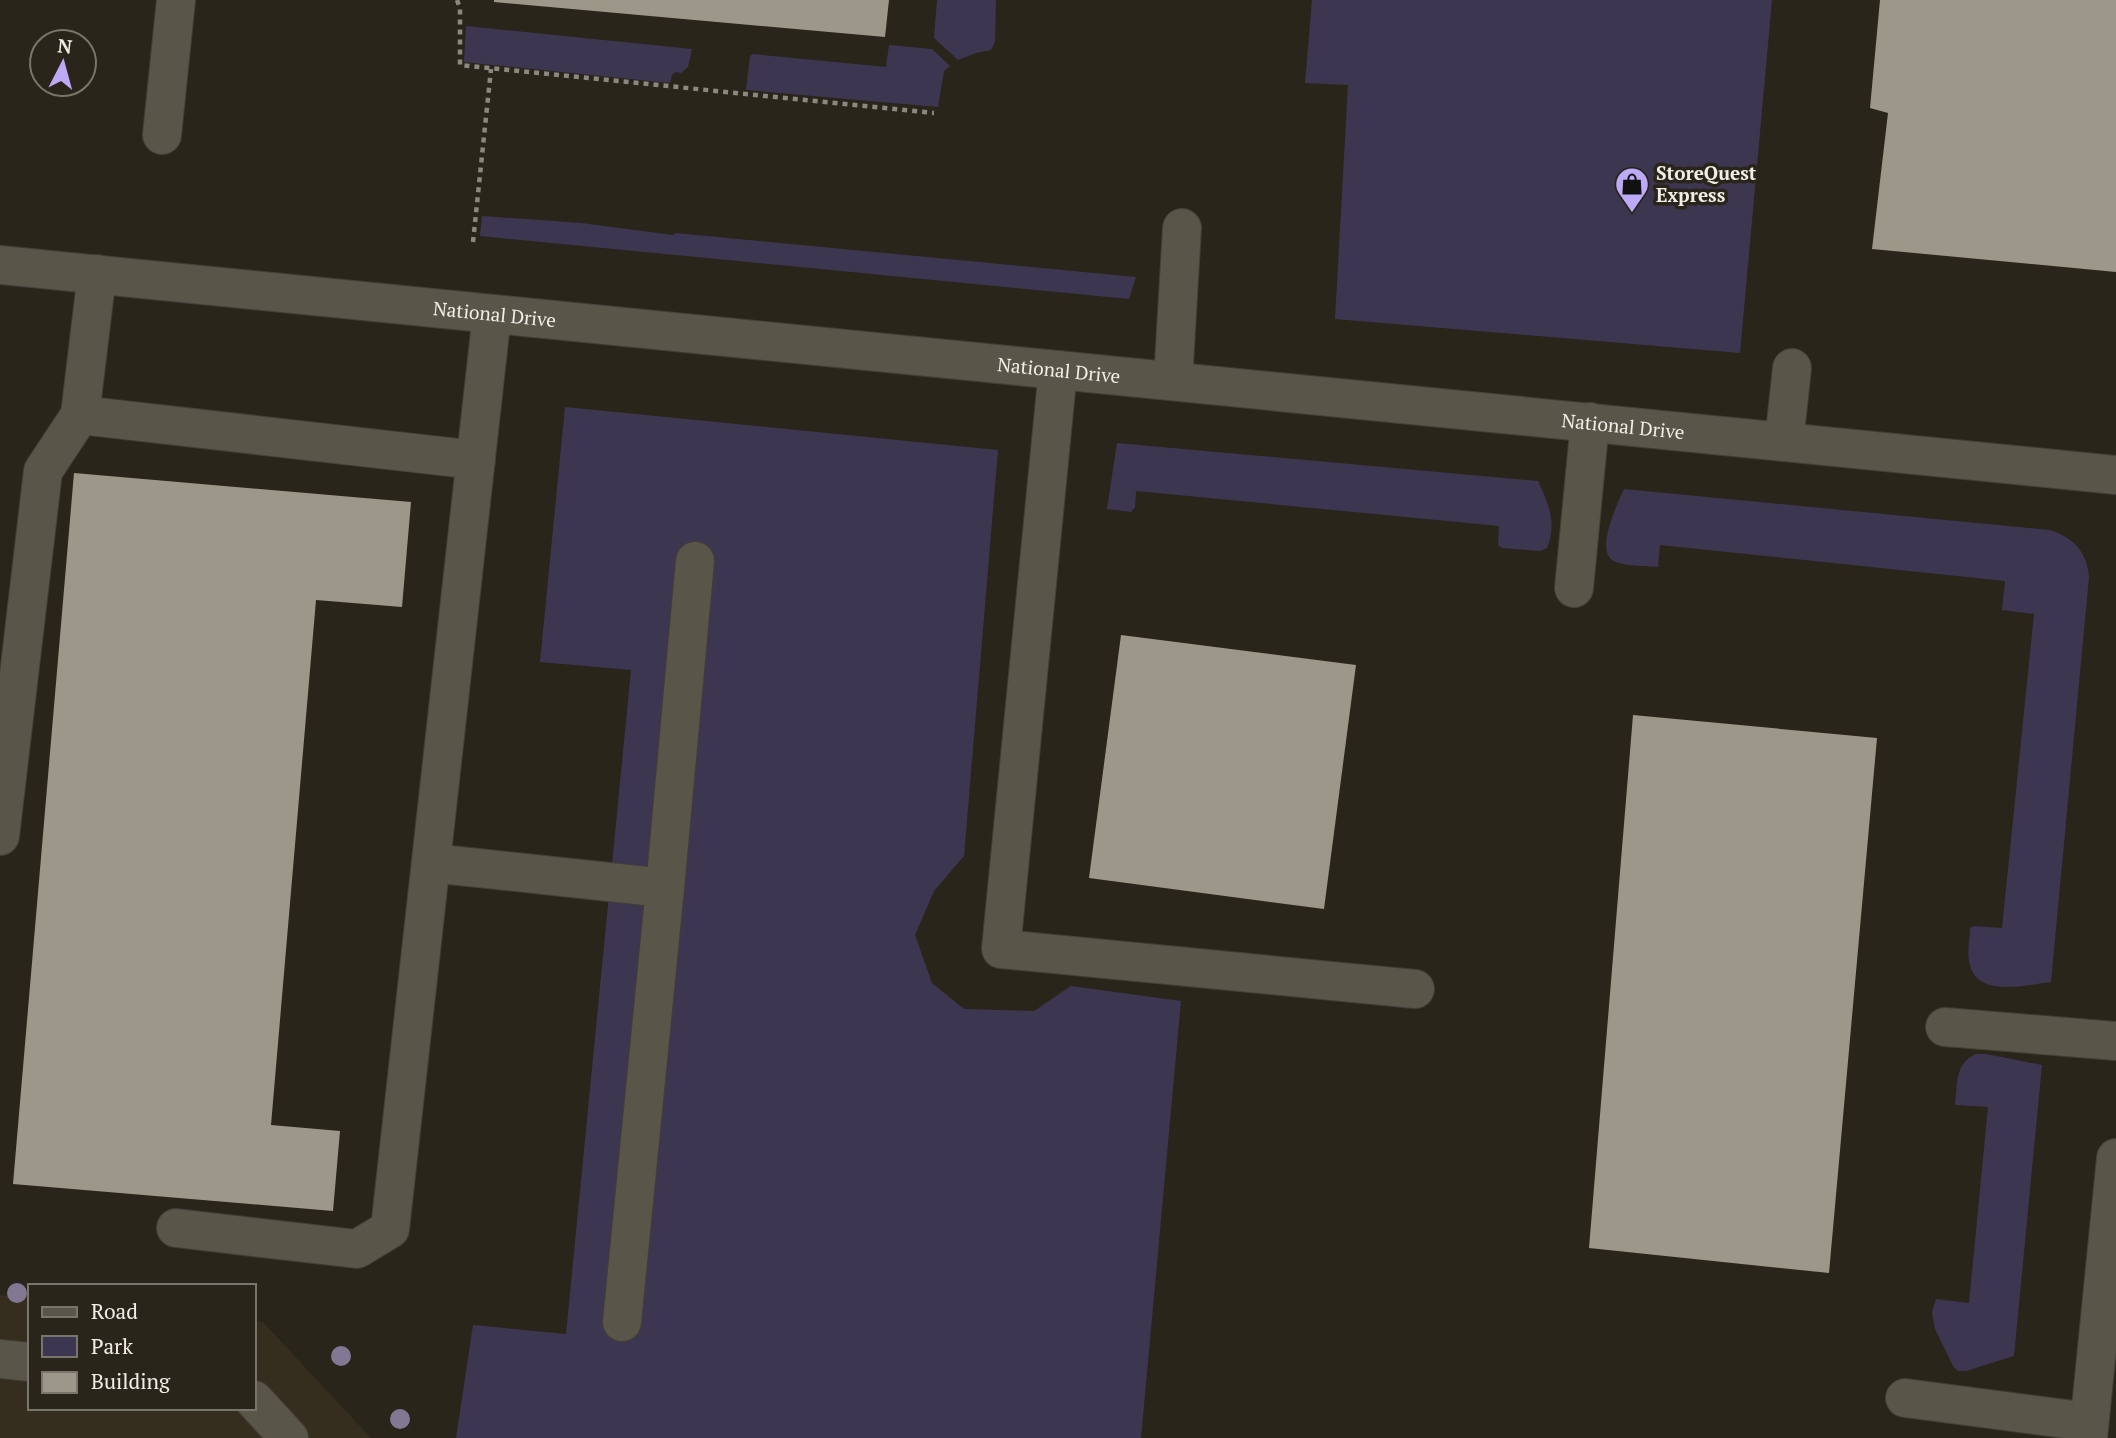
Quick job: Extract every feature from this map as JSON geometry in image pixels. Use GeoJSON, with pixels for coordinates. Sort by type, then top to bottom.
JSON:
{"type":"FeatureCollection","features":[{"type":"Feature","properties":{"kind":"street"},"geometry":{"type":"LineString","coordinates":[[162,135],[176,0]]}},
{"type":"Feature","properties":{"kind":"street"},"geometry":{"type":"LineString","coordinates":[[1173,381],[1182,228]]}},
{"type":"Feature","properties":{"kind":"street","name":"National Drive"},"geometry":{"type":"LineString","coordinates":[[0,265],[2116,475]]}},
{"type":"Feature","properties":{"kind":"street"},"geometry":{"type":"LineString","coordinates":[[0,836],[43,471],[80,415],[97,274]]}},
{"type":"Feature","properties":{"kind":"street"},"geometry":{"type":"LineString","coordinates":[[176,1228],[357,1249],[390,1229],[492,314]]}},
{"type":"Feature","properties":{"kind":"street"},"geometry":{"type":"LineString","coordinates":[[1784,442],[1792,368]]}},
{"type":"Feature","properties":{"kind":"street"},"geometry":{"type":"LineString","coordinates":[[1058,370],[1001,949],[1415,989]]}},
{"type":"Feature","properties":{"kind":"street"},"geometry":{"type":"LineString","coordinates":[[80,415],[476,460]]}},
{"type":"Feature","properties":{"kind":"street"},"geometry":{"type":"LineString","coordinates":[[1573,588],[1590,422]]}},
{"type":"Feature","properties":{"kind":"street"},"geometry":{"type":"LineString","coordinates":[[622,1322],[695,561]]}},
{"type":"Feature","properties":{"kind":"street"},"geometry":{"type":"LineString","coordinates":[[431,863],[665,888]]}},
{"type":"Feature","properties":{"kind":"street"},"geometry":{"type":"LineString","coordinates":[[1945,1027],[2116,1041]]}},
{"type":"Feature","properties":{"kind":"street"},"geometry":{"type":"LineString","coordinates":[[1905,1398],[2089,1430],[2116,1158]]}},
{"type":"Feature","properties":{"kind":"street"},"geometry":{"type":"LineString","coordinates":[[0,1359],[28,1362]]}},
{"type":"Feature","properties":{"kind":"street"},"geometry":{"type":"LineString","coordinates":[[256,1402],[289,1438]]}},
{"type":"Feature","properties":{"kind":"path"},"geometry":{"type":"LineString","coordinates":[[457,0],[460,8],[460,65],[934,113]]}},
{"type":"Feature","properties":{"kind":"path"},"geometry":{"type":"LineString","coordinates":[[473,243],[491,68]]}},
{"type":"Feature","properties":{"kind":"shaded area"},"geometry":{"type":"Polygon","coordinates":[[[0,1295],[28,1298],[28,1410],[256,1410],[256,1321],[263,1322],[371,1438],[0,1438],[0,1295]]]}},
{"type":"Feature","properties":{"kind":"green space"},"geometry":{"type":"Polygon","coordinates":[[[937,0],[996,0],[995,42],[991,50],[958,60],[934,38],[937,0]]]}},
{"type":"Feature","properties":{"kind":"green space"},"geometry":{"type":"Polygon","coordinates":[[[1312,0],[1772,0],[1740,353],[1335,319],[1348,85],[1305,83],[1312,0]]]}},
{"type":"Feature","properties":{"kind":"green space"},"geometry":{"type":"Polygon","coordinates":[[[466,26],[692,49],[688,67],[681,73],[672,75],[670,83],[464,62],[466,26]]]}},
{"type":"Feature","properties":{"kind":"green space"},"geometry":{"type":"Polygon","coordinates":[[[889,45],[932,49],[950,66],[944,71],[938,107],[746,90],[750,56],[753,54],[886,67],[889,45]]]}},
{"type":"Feature","properties":{"kind":"green space"},"geometry":{"type":"Polygon","coordinates":[[[482,216],[581,223],[673,235],[676,233],[1136,277],[1129,299],[480,236],[482,216]]]}},
{"type":"Feature","properties":{"kind":"green space"},"geometry":{"type":"Polygon","coordinates":[[[565,407],[998,450],[964,856],[934,891],[915,935],[932,983],[964,1009],[1034,1011],[1071,986],[1181,1001],[1141,1438],[456,1438],[473,1325],[566,1334],[631,670],[540,662],[565,407]]]}},
{"type":"Feature","properties":{"kind":"green space"},"geometry":{"type":"Polygon","coordinates":[[[1117,443],[1538,481],[1550,514],[1550,539],[1547,548],[1540,551],[1502,548],[1498,545],[1499,526],[1136,491],[1135,507],[1131,512],[1107,509],[1117,443]]]}},
{"type":"Feature","properties":{"kind":"green space"},"geometry":{"type":"Polygon","coordinates":[[[1624,489],[2050,530],[2066,537],[2078,547],[2088,568],[2089,577],[2051,982],[2015,987],[1990,985],[1973,973],[1968,957],[1970,928],[2002,928],[2034,614],[2002,610],[2005,581],[1660,545],[1658,567],[1618,563],[1608,556],[1606,548],[1609,526],[1624,489]]]}},
{"type":"Feature","properties":{"kind":"green space"},"geometry":{"type":"Polygon","coordinates":[[[1976,1054],[2042,1065],[2014,1356],[1958,1371],[1935,1329],[1932,1312],[1936,1299],[1969,1303],[1988,1107],[1955,1105],[1960,1069],[1976,1054]]]}},
{"type":"Feature","properties":{"kind":"building"},"geometry":{"type":"Polygon","coordinates":[[[494,0],[889,0],[885,37],[494,0]]]}},
{"type":"Feature","properties":{"kind":"building"},"geometry":{"type":"Polygon","coordinates":[[[1880,0],[2116,0],[2116,272],[1872,249],[1888,113],[1870,108],[1880,0]]]}},
{"type":"Feature","properties":{"kind":"building"},"geometry":{"type":"Polygon","coordinates":[[[74,473],[411,502],[402,607],[316,600],[271,1125],[340,1131],[333,1211],[13,1184],[74,473]]]}},
{"type":"Feature","properties":{"kind":"building"},"geometry":{"type":"Polygon","coordinates":[[[1121,635],[1356,665],[1324,909],[1089,878],[1121,635]]]}},
{"type":"Feature","properties":{"kind":"building"},"geometry":{"type":"Polygon","coordinates":[[[1633,715],[1877,738],[1829,1273],[1589,1248],[1633,715]]]}},
{"type":"Feature","properties":{"kind":"place","name":"StoreQuest Express"},"geometry":{"type":"Point","coordinates":[1632,214]}}]}
